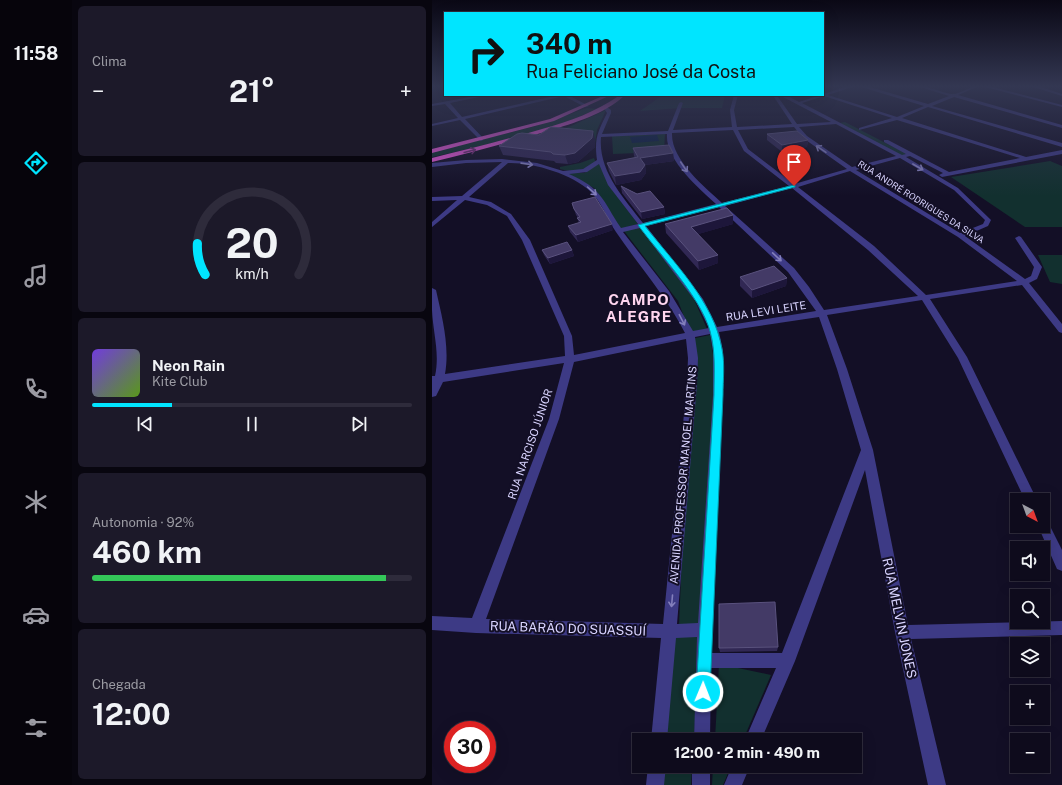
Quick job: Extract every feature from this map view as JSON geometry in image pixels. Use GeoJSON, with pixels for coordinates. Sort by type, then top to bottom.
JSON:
{"type":"FeatureCollection","features":[{"type":"Feature","properties":{"kind":"highway"},"geometry":{"type":"LineString","coordinates":[[432,151],[542,123]]}},
{"type":"Feature","properties":{"kind":"highway"},"geometry":{"type":"LineString","coordinates":[[432,160],[529,136],[571,123]]}},
{"type":"Feature","properties":{"kind":"street"},"geometry":{"type":"LineString","coordinates":[[432,125],[442,123]]}},
{"type":"Feature","properties":{"kind":"street"},"geometry":{"type":"LineString","coordinates":[[466,123],[481,139]]}},
{"type":"Feature","properties":{"kind":"street"},"geometry":{"type":"LineString","coordinates":[[604,123],[599,136],[598,145],[600,160],[611,185],[700,301],[714,330],[718,351],[718,395],[703,660],[702,733]]}},
{"type":"Feature","properties":{"kind":"street"},"geometry":{"type":"LineString","coordinates":[[670,132],[674,123]]}},
{"type":"Feature","properties":{"kind":"street"},"geometry":{"type":"LineString","coordinates":[[734,123],[735,129],[746,150],[794,186],[866,244],[924,297],[962,357],[1028,493]]}},
{"type":"Feature","properties":{"kind":"street"},"geometry":{"type":"LineString","coordinates":[[599,136],[735,129],[816,123]]}},
{"type":"Feature","properties":{"kind":"street"},"geometry":{"type":"LineString","coordinates":[[843,123],[956,189],[988,220],[986,225],[960,236]]}},
{"type":"Feature","properties":{"kind":"street"},"geometry":{"type":"LineString","coordinates":[[850,123],[874,136]]}},
{"type":"Feature","properties":{"kind":"street"},"geometry":{"type":"LineString","coordinates":[[861,129],[882,123]]}},
{"type":"Feature","properties":{"kind":"street"},"geometry":{"type":"LineString","coordinates":[[913,123],[1024,158]]}},
{"type":"Feature","properties":{"kind":"street"},"geometry":{"type":"LineString","coordinates":[[983,123],[1062,145]]}},
{"type":"Feature","properties":{"kind":"street"},"geometry":{"type":"LineString","coordinates":[[1047,123],[1062,127]]}},
{"type":"Feature","properties":{"kind":"street","name":"RUA ANDRÉ RODRIGUES DA SILVA"},"geometry":{"type":"LineString","coordinates":[[795,125],[805,137],[851,169],[960,236],[1024,282],[1062,330]]}},
{"type":"Feature","properties":{"kind":"street","name":"RUA MELVIN JONES"},"geometry":{"type":"LineString","coordinates":[[670,132],[670,140],[675,154],[684,169],[696,182],[791,270],[806,289],[822,314],[842,369],[867,450],[902,632],[936,785]]}},
{"type":"Feature","properties":{"kind":"street"},"geometry":{"type":"LineString","coordinates":[[880,139],[947,173]]}},
{"type":"Feature","properties":{"kind":"street"},"geometry":{"type":"LineString","coordinates":[[936,177],[947,173],[1062,152]]}},
{"type":"Feature","properties":{"kind":"street"},"geometry":{"type":"LineString","coordinates":[[619,230],[794,186],[851,169],[911,154]]}},
{"type":"Feature","properties":{"kind":"street"},"geometry":{"type":"LineString","coordinates":[[558,171],[585,171],[594,166],[600,160]]}},
{"type":"Feature","properties":{"kind":"street"},"geometry":{"type":"LineString","coordinates":[[432,225],[506,162]]}},
{"type":"Feature","properties":{"kind":"street","name":"AVENIDA PROFESSOR MANOEL MARTINS"},"geometry":{"type":"LineString","coordinates":[[432,165],[506,162],[533,165],[558,171],[574,178],[592,190],[619,230],[672,302],[689,335],[693,356],[692,384],[660,733]]}},
{"type":"Feature","properties":{"kind":"street","name":"RUA NARCISO JÚNIOR"},"geometry":{"type":"LineString","coordinates":[[432,199],[464,198],[489,203],[509,215],[526,240],[568,336],[570,359],[554,419],[476,626]]}},
{"type":"Feature","properties":{"kind":"street"},"geometry":{"type":"LineString","coordinates":[[1019,238],[1038,267],[1034,277],[1024,282]]}},
{"type":"Feature","properties":{"kind":"street","name":"RUA LEVI LEITE"},"geometry":{"type":"LineString","coordinates":[[435,379],[570,359],[714,330],[1024,282]]}},
{"type":"Feature","properties":{"kind":"street"},"geometry":{"type":"LineString","coordinates":[[432,290],[439,329],[441,357],[432,393]]}},
{"type":"Feature","properties":{"kind":"street"},"geometry":{"type":"LineString","coordinates":[[756,733],[787,661],[867,450]]}},
{"type":"Feature","properties":{"kind":"street"},"geometry":{"type":"LineString","coordinates":[[1047,533],[1062,564]]}},
{"type":"Feature","properties":{"kind":"street","name":"RUA BARÃO DO SUASSUÍ"},"geometry":{"type":"LineString","coordinates":[[432,623],[476,626],[670,631],[705,630]]}},
{"type":"Feature","properties":{"kind":"street"},"geometry":{"type":"LineString","coordinates":[[902,632],[1062,628]]}},
{"type":"Feature","properties":{"kind":"street"},"geometry":{"type":"LineString","coordinates":[[703,660],[787,661]]}},
{"type":"Feature","properties":{"kind":"street"},"geometry":{"type":"LineString","coordinates":[[655,785],[656,773]]}},
{"type":"Feature","properties":{"kind":"street"},"geometry":{"type":"LineString","coordinates":[[701,773],[701,785]]}},
{"type":"Feature","properties":{"kind":"street"},"geometry":{"type":"LineString","coordinates":[[733,785],[738,773]]}},
{"type":"Feature","properties":{"kind":"green space"},"geometry":{"type":"Polygon","coordinates":[[[546,123],[564,123],[495,143],[432,157],[432,152],[546,123]]]}},
{"type":"Feature","properties":{"kind":"green space"},"geometry":{"type":"Polygon","coordinates":[[[578,123],[600,123],[597,130],[595,143],[549,133],[578,123]]]}},
{"type":"Feature","properties":{"kind":"green space"},"geometry":{"type":"Polygon","coordinates":[[[839,123],[846,123],[907,154],[902,156],[839,123]]]}},
{"type":"Feature","properties":{"kind":"green space"},"geometry":{"type":"Polygon","coordinates":[[[665,134],[664,152],[613,154],[612,136],[665,134]]]}},
{"type":"Feature","properties":{"kind":"green space"},"geometry":{"type":"Polygon","coordinates":[[[594,158],[596,163],[583,169],[569,171],[560,169],[560,167],[580,163],[594,158]]]}},
{"type":"Feature","properties":{"kind":"green space"},"geometry":{"type":"Polygon","coordinates":[[[1050,161],[1062,166],[1062,227],[1025,227],[951,177],[1050,161]]]}},
{"type":"Feature","properties":{"kind":"green space"},"geometry":{"type":"Polygon","coordinates":[[[600,163],[613,191],[638,224],[620,229],[594,188],[565,173],[584,173],[600,163]]]}},
{"type":"Feature","properties":{"kind":"green space"},"geometry":{"type":"Polygon","coordinates":[[[641,226],[694,299],[707,329],[690,332],[678,301],[624,231],[641,226]]]}},
{"type":"Feature","properties":{"kind":"green space"},"geometry":{"type":"Polygon","coordinates":[[[1038,255],[1062,255],[1062,284],[1050,282],[1038,255]]]}},
{"type":"Feature","properties":{"kind":"green space"},"geometry":{"type":"Polygon","coordinates":[[[710,335],[716,374],[706,626],[679,625],[691,339],[710,335]]]}},
{"type":"Feature","properties":{"kind":"green space"},"geometry":{"type":"Polygon","coordinates":[[[671,636],[699,636],[694,733],[664,733],[671,636]]]}},
{"type":"Feature","properties":{"kind":"green space"},"geometry":{"type":"Polygon","coordinates":[[[719,664],[771,675],[746,733],[715,733],[719,664]]]}},
{"type":"Feature","properties":{"kind":"green space"},"geometry":{"type":"Polygon","coordinates":[[[661,773],[692,773],[691,785],[660,785],[661,773]]]}},
{"type":"Feature","properties":{"kind":"green space"},"geometry":{"type":"Polygon","coordinates":[[[713,773],[728,773],[723,785],[712,785],[713,773]]]}},
{"type":"Feature","properties":{"kind":"water"},"geometry":{"type":"Polygon","coordinates":[[[657,135],[659,141],[632,143],[630,137],[657,135]]]}},
{"type":"Feature","properties":{"kind":"building"},"geometry":{"type":"Polygon","coordinates":[[[551,127],[593,131],[592,138],[575,153],[565,155],[499,146],[517,134],[522,133],[539,135],[551,127]]]}},
{"type":"Feature","properties":{"kind":"building"},"geometry":{"type":"Polygon","coordinates":[[[797,131],[808,140],[782,145],[767,134],[797,131]]]}},
{"type":"Feature","properties":{"kind":"building"},"geometry":{"type":"Polygon","coordinates":[[[669,145],[673,153],[640,158],[645,165],[640,172],[615,176],[607,163],[638,157],[633,148],[669,145]]]}},
{"type":"Feature","properties":{"kind":"building"},"geometry":{"type":"Polygon","coordinates":[[[621,186],[637,194],[650,191],[664,207],[641,212],[621,186]]]}},
{"type":"Feature","properties":{"kind":"building"},"geometry":{"type":"Polygon","coordinates":[[[595,197],[612,224],[576,235],[568,226],[581,222],[577,218],[580,217],[574,209],[572,203],[595,197]]]}},
{"type":"Feature","properties":{"kind":"building"},"geometry":{"type":"Polygon","coordinates":[[[727,208],[733,215],[691,227],[718,255],[698,261],[665,224],[727,208]]]}},
{"type":"Feature","properties":{"kind":"building"},"geometry":{"type":"Polygon","coordinates":[[[567,242],[572,250],[548,258],[542,250],[567,242]]]}},
{"type":"Feature","properties":{"kind":"building"},"geometry":{"type":"Polygon","coordinates":[[[774,266],[787,278],[752,290],[740,277],[774,266]]]}},
{"type":"Feature","properties":{"kind":"building"},"geometry":{"type":"Polygon","coordinates":[[[775,602],[778,647],[719,648],[719,604],[775,602]]]}},
{"type":"Feature","properties":{"kind":"district","name":"CAMPO ALEGRE"},"geometry":{"type":"Point","coordinates":[639,308]}},
{"type":"Feature","properties":{"kind":"route"},"geometry":{"type":"LineString","coordinates":[[703,692],[703,660],[718,395],[718,351],[714,330],[700,301],[642,225],[794,186]]}}]}
